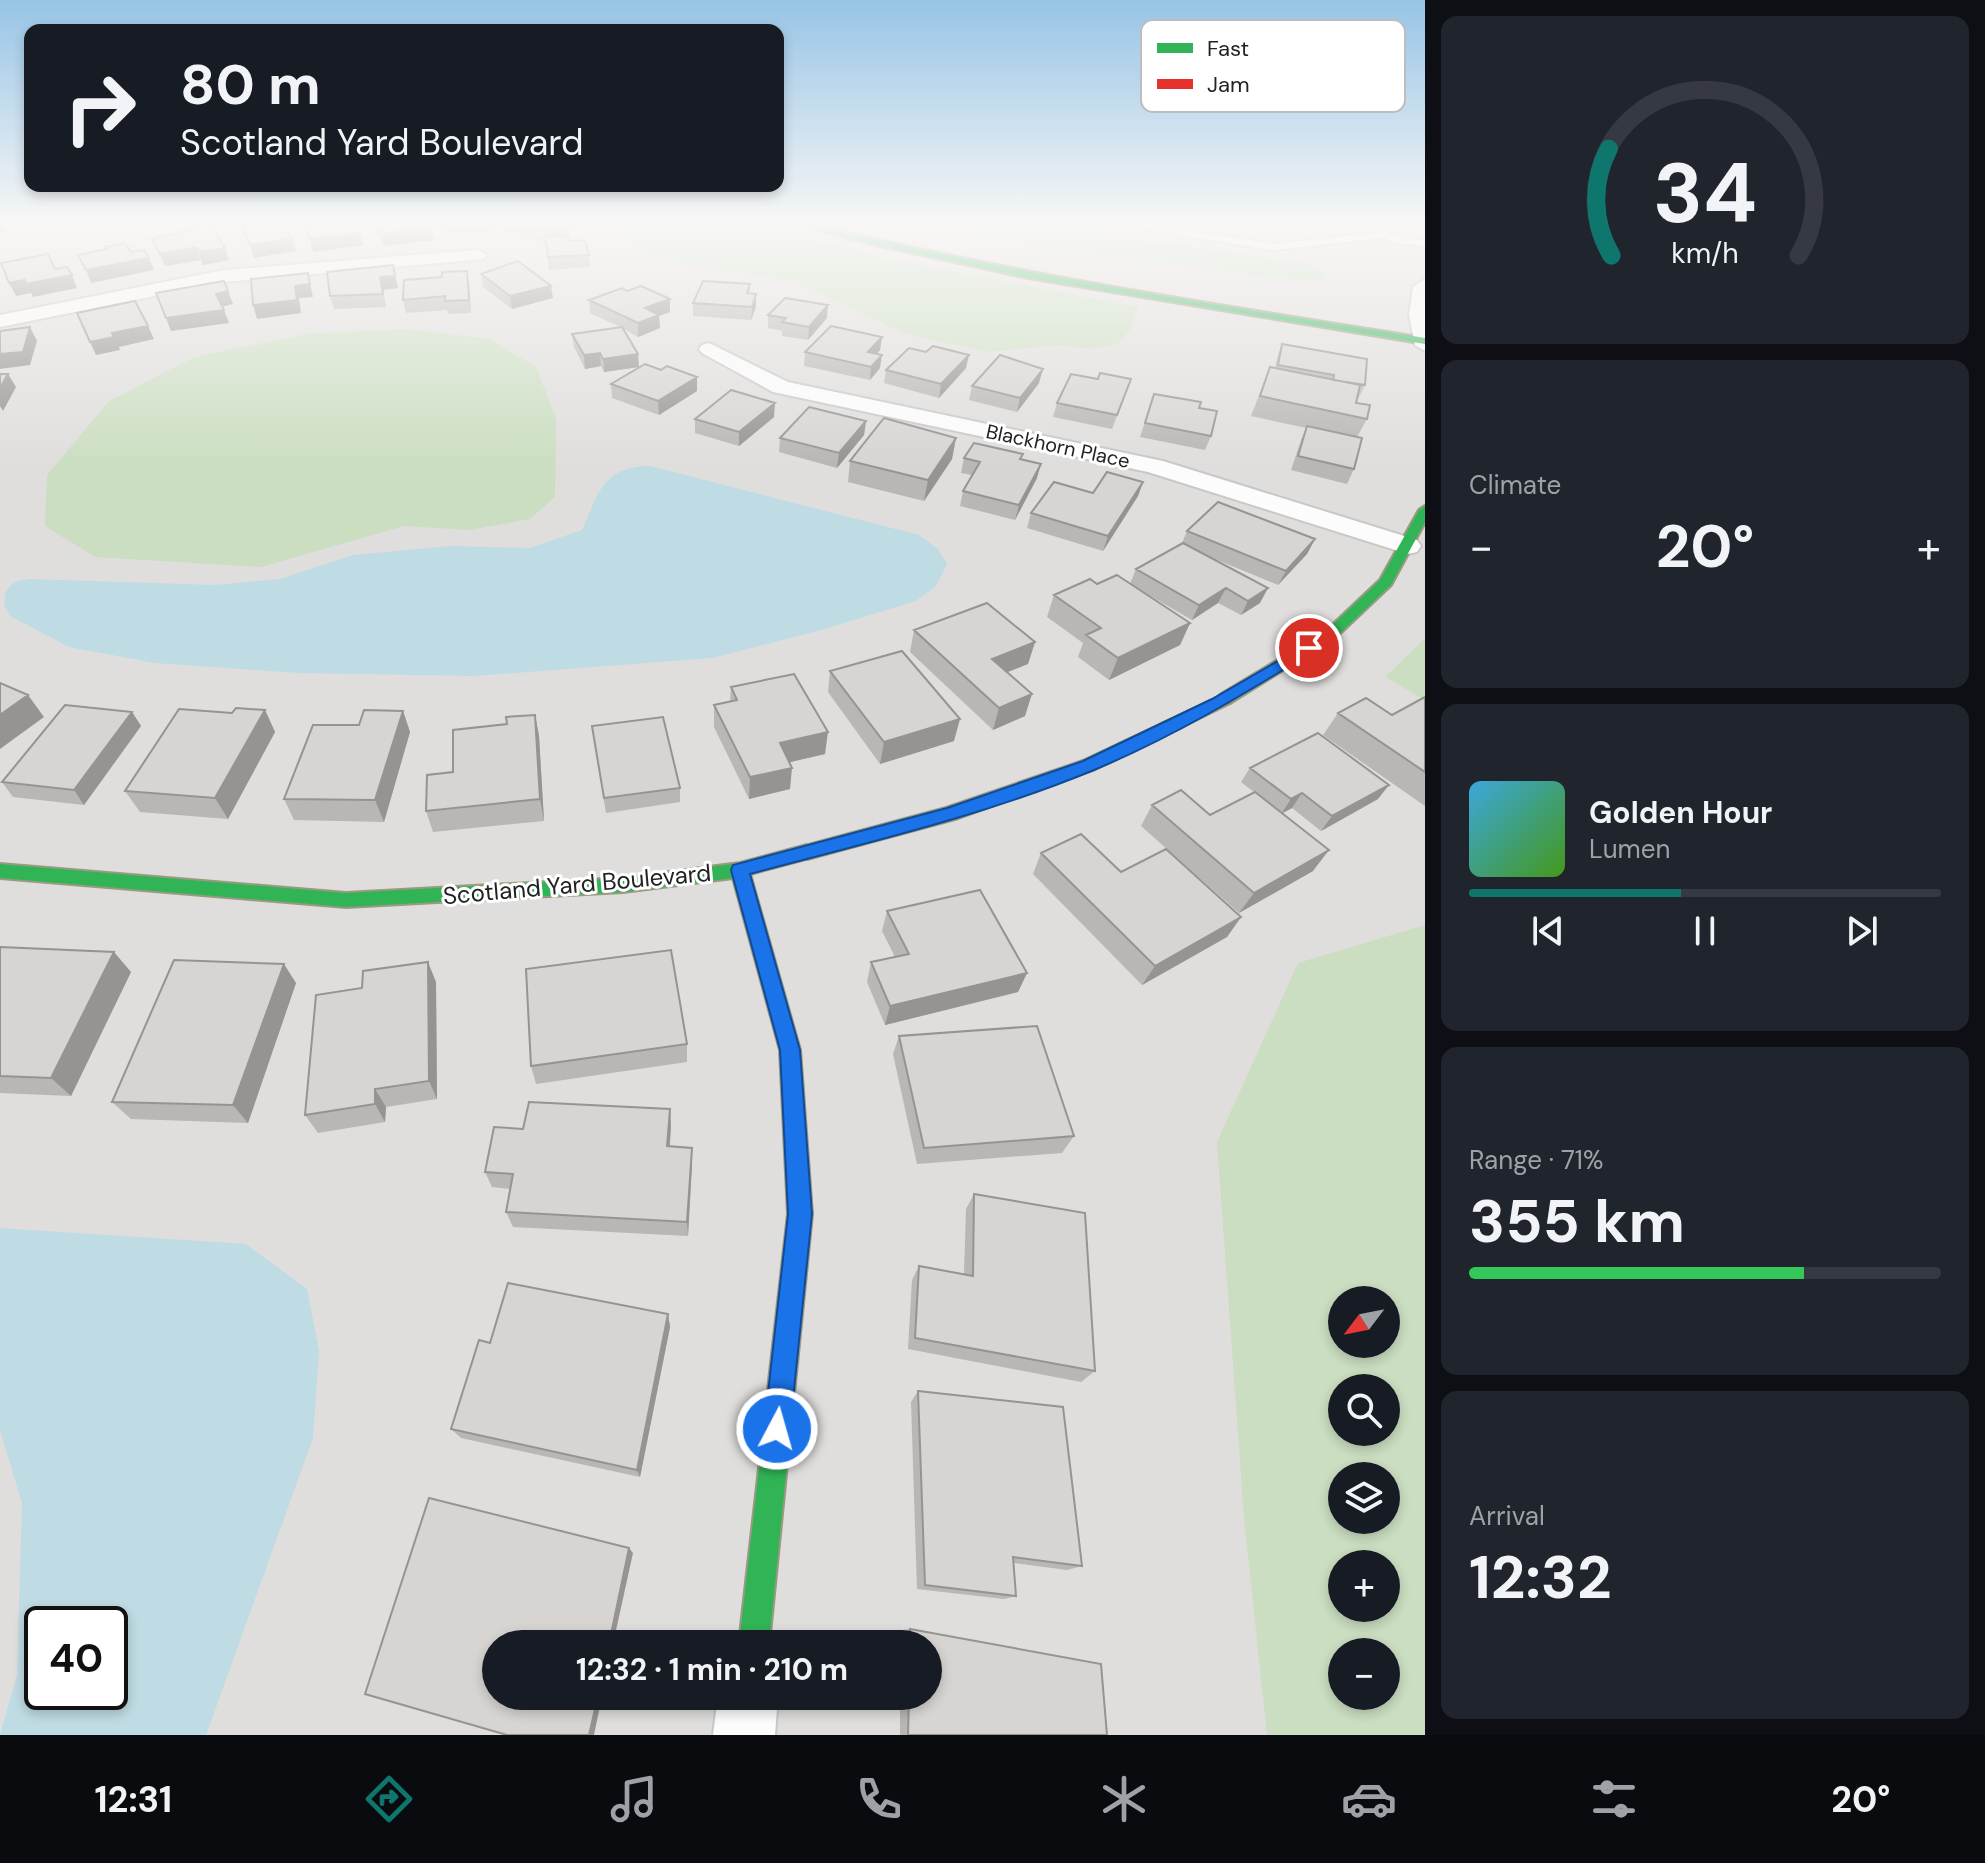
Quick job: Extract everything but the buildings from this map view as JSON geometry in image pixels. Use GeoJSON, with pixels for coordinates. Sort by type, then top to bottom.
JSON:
{"type":"FeatureCollection","features":[{"type":"Feature","properties":{"kind":"street"},"geometry":{"type":"LineString","coordinates":[[0,321],[90,303]]}},
{"type":"Feature","properties":{"kind":"street"},"geometry":{"type":"LineString","coordinates":[[1193,303],[1425,342],[1416,314]]}},
{"type":"Feature","properties":{"kind":"street","name":"Blackhorn Place"},"geometry":{"type":"LineString","coordinates":[[709,349],[781,387],[1154,466],[1408,546]]}},
{"type":"Feature","properties":{"kind":"street","name":"Scotland Yard Boulevard"},"geometry":{"type":"LineString","coordinates":[[0,871],[346,900],[579,889],[740,870],[963,809],[1089,765],[1204,710],[1331,634],[1386,582],[1425,510]]}},
{"type":"Feature","properties":{"kind":"street"},"geometry":{"type":"LineString","coordinates":[[740,870],[790,1050],[800,1214],[755,1630]]}},
{"type":"Feature","properties":{"kind":"street"},"geometry":{"type":"LineString","coordinates":[[744,1735],[747,1710]]}},
{"type":"Feature","properties":{"kind":"shaded area"},"geometry":{"type":"Polygon","coordinates":[[[0,303],[1425,303],[1425,1735],[0,1735],[0,303]]]}},
{"type":"Feature","properties":{"kind":"green space"},"geometry":{"type":"Polygon","coordinates":[[[840,303],[1117,303],[1138,307],[1131,328],[1119,343],[1091,349],[1060,345],[987,352],[906,334],[840,303]]]}},
{"type":"Feature","properties":{"kind":"green space"},"geometry":{"type":"Polygon","coordinates":[[[406,329],[490,339],[536,367],[556,419],[555,497],[530,519],[470,530],[404,526],[261,567],[95,557],[45,526],[47,475],[109,401],[195,357],[307,334],[406,329]]]}},
{"type":"Feature","properties":{"kind":"green space"},"geometry":{"type":"Polygon","coordinates":[[[1425,638],[1425,700],[1385,677],[1425,638]]]}},
{"type":"Feature","properties":{"kind":"green space"},"geometry":{"type":"Polygon","coordinates":[[[1425,925],[1425,1735],[1267,1735],[1244,1518],[1217,1142],[1298,963],[1425,925]]]}},
{"type":"Feature","properties":{"kind":"water"},"geometry":{"type":"Polygon","coordinates":[[[650,466],[919,535],[938,549],[947,564],[936,586],[916,601],[818,631],[712,658],[474,676],[299,673],[155,663],[69,647],[10,616],[4,604],[6,591],[14,582],[29,579],[215,585],[280,579],[353,555],[450,546],[530,548],[582,530],[604,484],[622,471],[650,466]]]}},
{"type":"Feature","properties":{"kind":"water"},"geometry":{"type":"Polygon","coordinates":[[[0,1228],[246,1244],[307,1289],[319,1351],[313,1438],[206,1735],[0,1735],[17,1675],[22,1503],[0,1430],[0,1228]]]}},
{"type":"Feature","properties":{"kind":"traffic: fast"},"geometry":{"type":"LineString","coordinates":[[1187,303],[1425,341]]}},
{"type":"Feature","properties":{"kind":"traffic: fast"},"geometry":{"type":"LineString","coordinates":[[1225,699],[1331,634],[1386,582],[1425,510]]}},
{"type":"Feature","properties":{"kind":"traffic: fast"},"geometry":{"type":"LineString","coordinates":[[0,871],[346,900],[623,885],[740,870],[807,852]]}},
{"type":"Feature","properties":{"kind":"traffic: fast"},"geometry":{"type":"LineString","coordinates":[[740,870],[790,1050],[800,1214],[755,1630]]}},
{"type":"Feature","properties":{"kind":"traffic: jam"},"geometry":{"type":"LineString","coordinates":[[807,852],[949,814],[1089,765],[1225,699]]}},
{"type":"Feature","properties":{"kind":"route"},"geometry":{"type":"LineString","coordinates":[[777,1429],[800,1214],[790,1050],[740,870],[949,814],[1089,765],[1218,703],[1309,648]]}}]}
